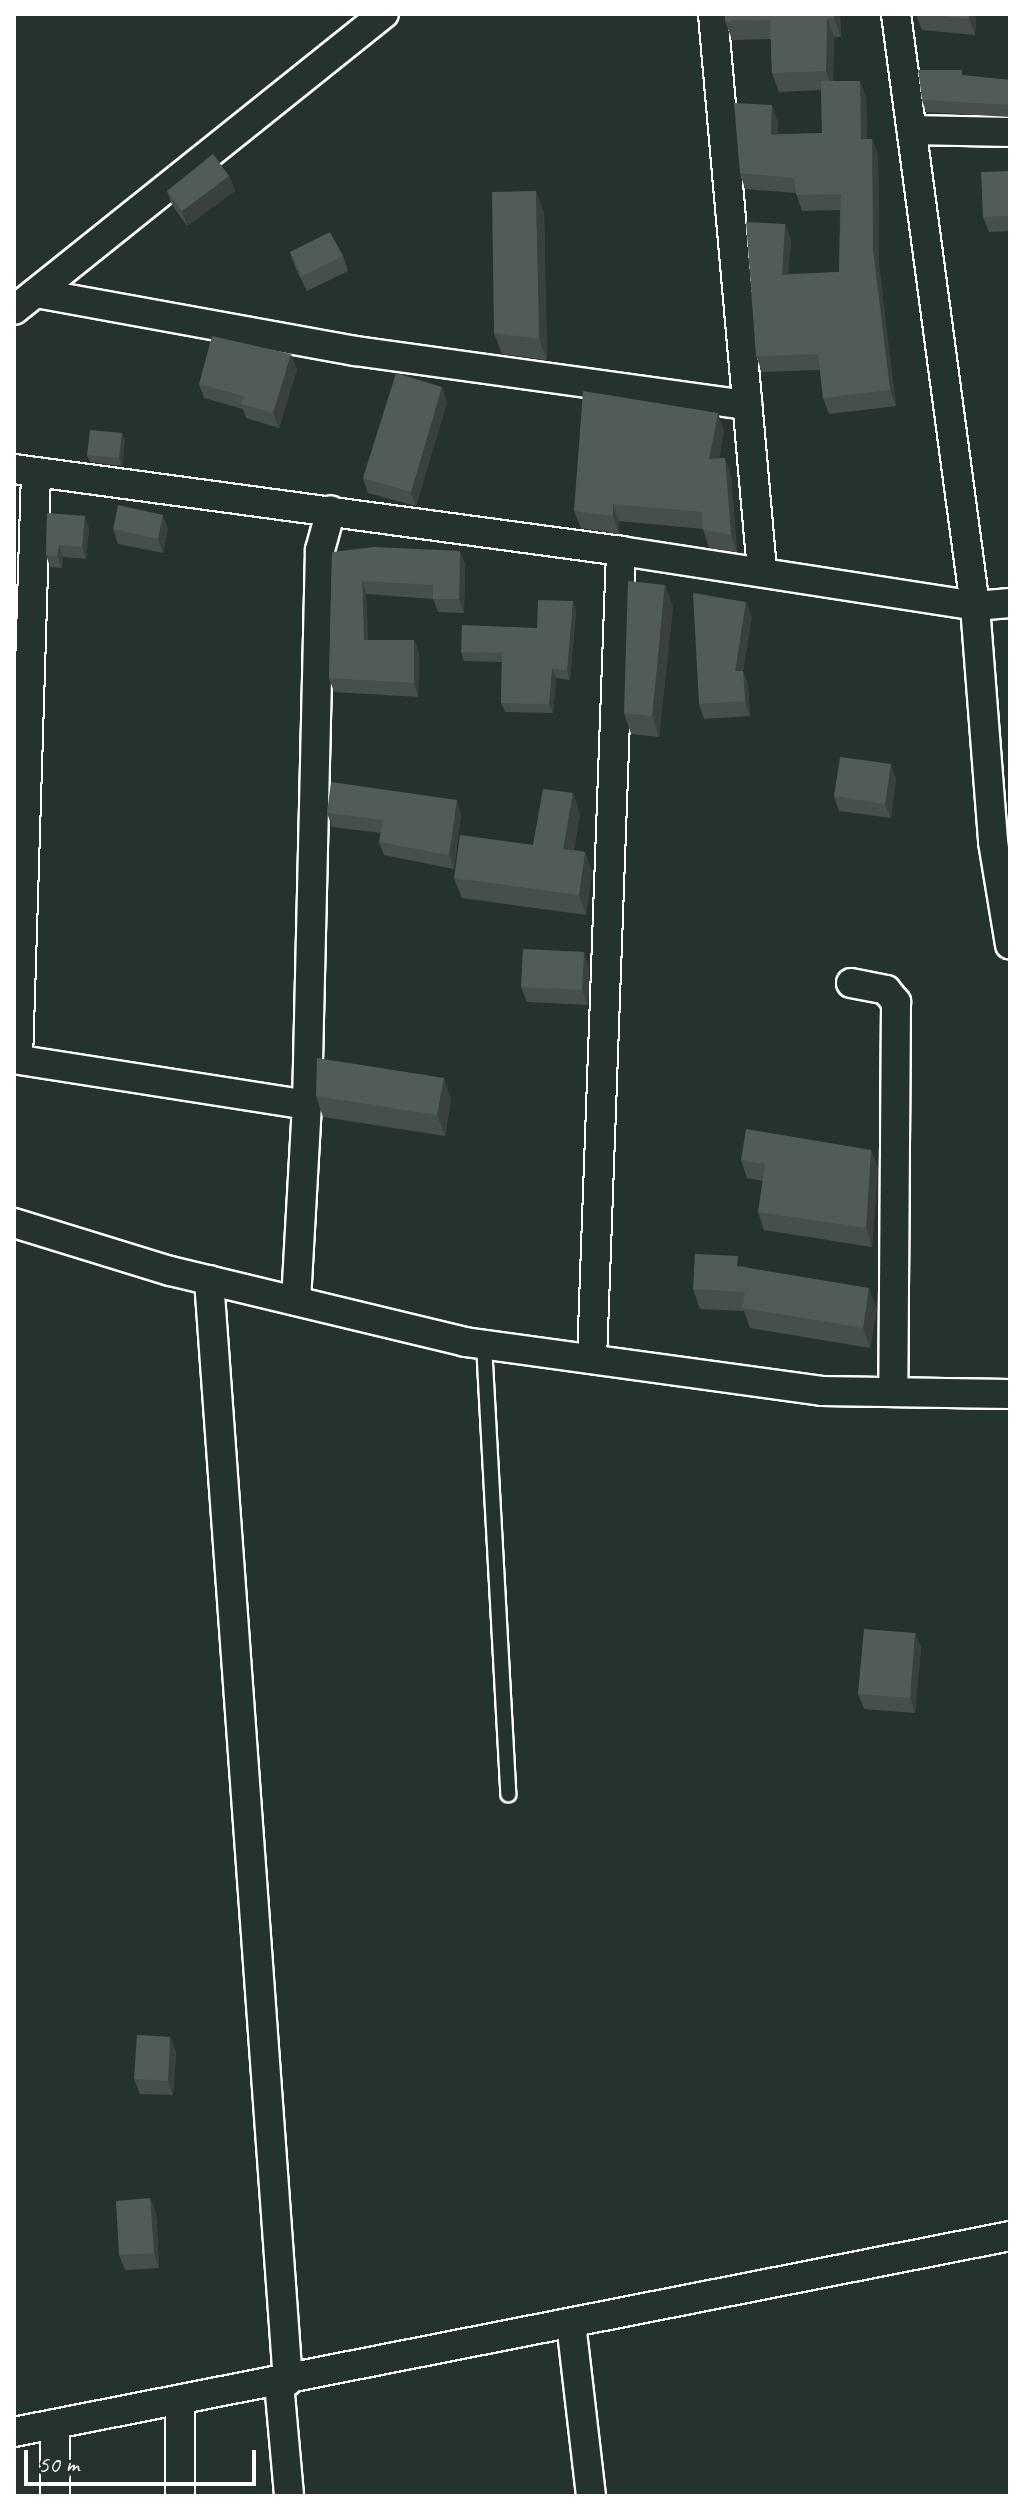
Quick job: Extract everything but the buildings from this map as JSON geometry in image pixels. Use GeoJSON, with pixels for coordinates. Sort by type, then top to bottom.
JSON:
{"type":"FeatureCollection","features":[{"type":"Feature","properties":{"kind":"street"},"geometry":{"type":"LineString","coordinates":[[25,302],[384,14]]}},
{"type":"Feature","properties":{"kind":"street"},"geometry":{"type":"LineString","coordinates":[[713,14],[762,571]]}},
{"type":"Feature","properties":{"kind":"street"},"geometry":{"type":"LineString","coordinates":[[896,14],[975,606],[993,842],[1009,927]]}},
{"type":"Feature","properties":{"kind":"street"},"geometry":{"type":"LineString","coordinates":[[912,130],[1010,132]]}},
{"type":"Feature","properties":{"kind":"street"},"geometry":{"type":"LineString","coordinates":[[25,302],[747,405]]}},
{"type":"Feature","properties":{"kind":"street"},"geometry":{"type":"LineString","coordinates":[[307,1105],[16,1059],[25,470],[762,571],[975,606],[1010,603]]}},
{"type":"Feature","properties":{"kind":"street"},"geometry":{"type":"LineString","coordinates":[[296,1301],[307,1105],[320,550],[331,510]]}},
{"type":"Feature","properties":{"kind":"street"},"geometry":{"type":"LineString","coordinates":[[592,1359],[621,551]]}},
{"type":"Feature","properties":{"kind":"street"},"geometry":{"type":"LineString","coordinates":[[851,983],[886,990],[896,1002],[893,1392]]}},
{"type":"Feature","properties":{"kind":"street"},"geometry":{"type":"LineString","coordinates":[[14,1223],[209,1280],[484,1344],[822,1391],[1010,1394]]}},
{"type":"Feature","properties":{"kind":"street"},"geometry":{"type":"LineString","coordinates":[[209,1280],[284,2382],[289,2496]]}},
{"type":"Feature","properties":{"kind":"street"},"geometry":{"type":"LineString","coordinates":[[14,2432],[284,2382],[1010,2236]]}},
{"type":"Feature","properties":{"kind":"street"},"geometry":{"type":"LineString","coordinates":[[571,2323],[591,2496]]}},
{"type":"Feature","properties":{"kind":"street"},"geometry":{"type":"LineString","coordinates":[[180,2401],[180,2496]]}},
{"type":"Feature","properties":{"kind":"street"},"geometry":{"type":"LineString","coordinates":[[55,2424],[55,2496]]}},
{"type":"Feature","properties":{"kind":"lane"},"geometry":{"type":"LineString","coordinates":[[484,1344],[508,1794]]}}]}
